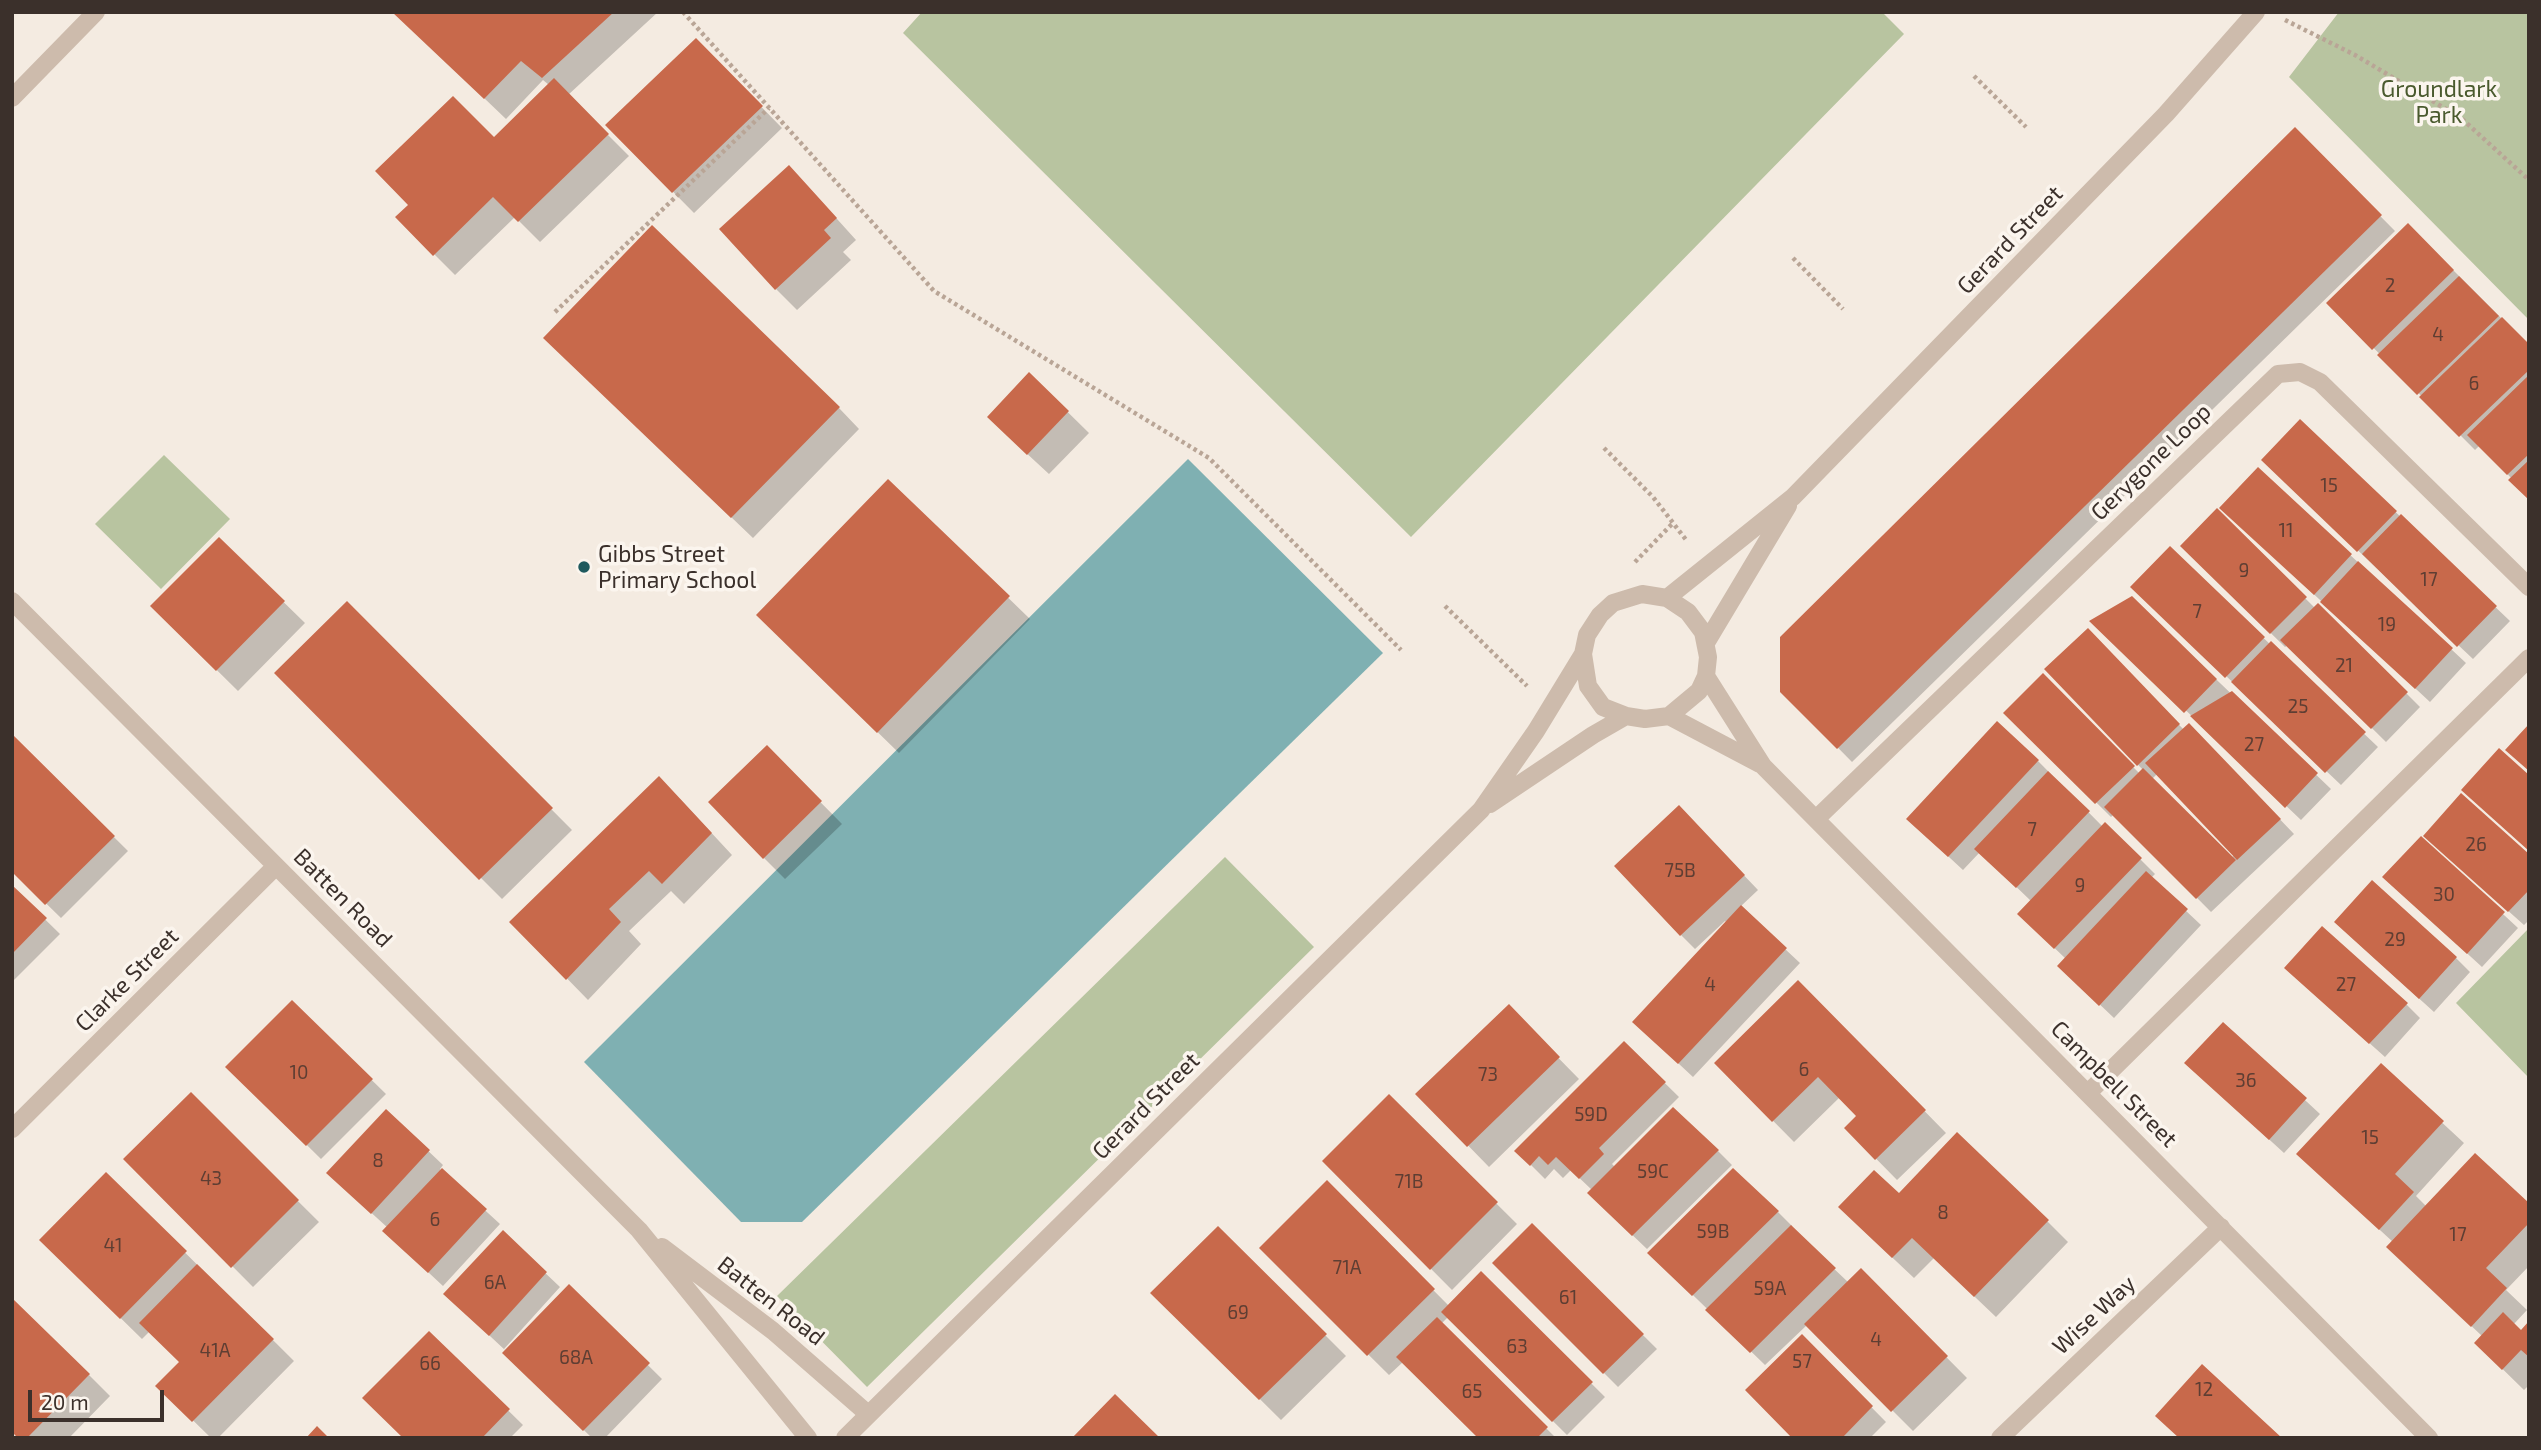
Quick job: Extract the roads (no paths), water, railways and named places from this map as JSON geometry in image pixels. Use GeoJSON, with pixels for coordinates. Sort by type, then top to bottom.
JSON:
{"type":"FeatureCollection","features":[{"type":"Feature","properties":{"kind":"street"},"geometry":{"type":"LineString","coordinates":[[12,98],[96,12]]}},
{"type":"Feature","properties":{"kind":"street","name":"Gerard Street"},"geometry":{"type":"LineString","coordinates":[[1667,598],[1793,497],[2166,114],[2256,12]]}},
{"type":"Feature","properties":{"kind":"street","name":"Gerygone Loop"},"geometry":{"type":"LineString","coordinates":[[1816,819],[2278,374],[2300,372],[2320,382],[2529,587]]}},
{"type":"Feature","properties":{"kind":"street","name":"Gerard Street"},"geometry":{"type":"LineString","coordinates":[[1706,643],[1793,497]]}},
{"type":"Feature","properties":{"kind":"street"},"geometry":{"type":"LineString","coordinates":[[1642,594],[1667,598],[1688,612],[1703,632],[1708,657],[1706,676],[1699,691],[1669,716],[1645,719],[1626,716],[1603,707],[1588,686],[1583,654],[1587,635],[1600,615],[1613,603],[1642,594]]}},
{"type":"Feature","properties":{"kind":"street","name":"Batten Road"},"geometry":{"type":"LineString","coordinates":[[12,601],[639,1230],[808,1438]]}},
{"type":"Feature","properties":{"kind":"street","name":"Gerard Street"},"geometry":{"type":"LineString","coordinates":[[845,1438],[1481,810],[1536,731],[1583,654]]}},
{"type":"Feature","properties":{"kind":"street"},"geometry":{"type":"LineString","coordinates":[[2089,1092],[2529,658]]}},
{"type":"Feature","properties":{"kind":"street","name":"Campbell Street"},"geometry":{"type":"LineString","coordinates":[[1706,676],[1763,766],[2429,1438]]}},
{"type":"Feature","properties":{"kind":"street","name":"Gerard Street"},"geometry":{"type":"LineString","coordinates":[[1481,810],[1626,716]]}},
{"type":"Feature","properties":{"kind":"street","name":"Campbell Street"},"geometry":{"type":"LineString","coordinates":[[1669,716],[1763,766]]}},
{"type":"Feature","properties":{"kind":"street","name":"Clarke Street"},"geometry":{"type":"LineString","coordinates":[[12,1129],[276,866]]}},
{"type":"Feature","properties":{"kind":"street","name":"Wise Way"},"geometry":{"type":"LineString","coordinates":[[2000,1438],[2221,1227]]}},
{"type":"Feature","properties":{"kind":"street","name":"Batten Road"},"geometry":{"type":"LineString","coordinates":[[639,1230],[773,1331],[868,1414]]}},
{"type":"Feature","properties":{"kind":"water"},"geometry":{"type":"Polygon","coordinates":[[[1188,459],[1383,653],[802,1222],[741,1222],[584,1062],[1188,459]]]}},
{"type":"Feature","properties":{"kind":"place","name":"Gibbs Street Primary School"},"geometry":{"type":"Point","coordinates":[584,567]}},
{"type":"Feature","properties":{"kind":"park label","name":"Groundlark Park"},"geometry":{"type":"Point","coordinates":[2439,102]}}]}
